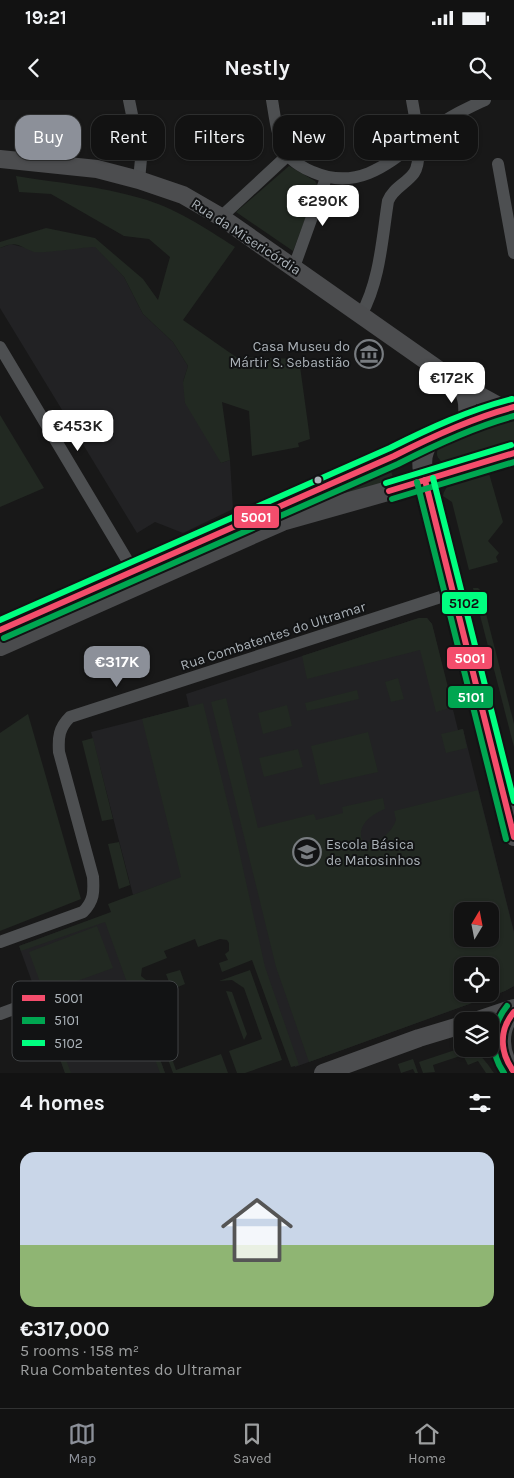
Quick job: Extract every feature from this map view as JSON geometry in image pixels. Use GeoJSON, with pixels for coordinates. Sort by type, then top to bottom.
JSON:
{"type":"FeatureCollection","features":[{"type":"Feature","properties":{"kind":"main road"},"geometry":{"type":"LineString","coordinates":[[0,630],[394,456],[466,421],[509,408]]}},
{"type":"Feature","properties":{"kind":"main road"},"geometry":{"type":"LineString","coordinates":[[425,480],[421,460],[427,444],[433,436]]}},
{"type":"Feature","properties":{"kind":"main road"},"geometry":{"type":"LineString","coordinates":[[0,646],[282,521],[514,453]]}},
{"type":"Feature","properties":{"kind":"street"},"geometry":{"type":"LineString","coordinates":[[129,100],[141,159],[139,180]]}},
{"type":"Feature","properties":{"kind":"street"},"geometry":{"type":"LineString","coordinates":[[272,100],[275,115]]}},
{"type":"Feature","properties":{"kind":"street"},"geometry":{"type":"LineString","coordinates":[[412,100],[414,115]]}},
{"type":"Feature","properties":{"kind":"street"},"geometry":{"type":"LineString","coordinates":[[457,115],[485,100]]}},
{"type":"Feature","properties":{"kind":"street","name":"Rua da Misericórdia"},"geometry":{"type":"LineString","coordinates":[[0,159],[97,169],[139,180],[183,196],[221,217],[462,386],[509,408]]}},
{"type":"Feature","properties":{"kind":"street"},"geometry":{"type":"LineString","coordinates":[[221,217],[283,160]]}},
{"type":"Feature","properties":{"kind":"street"},"geometry":{"type":"LineString","coordinates":[[295,160],[307,169],[326,178],[344,179],[362,176],[381,168],[392,160]]}},
{"type":"Feature","properties":{"kind":"street"},"geometry":{"type":"LineString","coordinates":[[361,315],[374,286],[388,201],[391,193],[413,174],[417,160]]}},
{"type":"Feature","properties":{"kind":"street"},"geometry":{"type":"LineString","coordinates":[[498,164],[514,253]]}},
{"type":"Feature","properties":{"kind":"street"},"geometry":{"type":"LineString","coordinates":[[294,267],[326,178]]}},
{"type":"Feature","properties":{"kind":"street"},"geometry":{"type":"LineString","coordinates":[[0,347],[133,570]]}},
{"type":"Feature","properties":{"kind":"street"},"geometry":{"type":"LineString","coordinates":[[462,386],[468,401],[466,421]]}},
{"type":"Feature","properties":{"kind":"street"},"geometry":{"type":"LineString","coordinates":[[425,480],[514,837]]}},
{"type":"Feature","properties":{"kind":"street","name":"Rua Combatentes do Ultramar"},"geometry":{"type":"LineString","coordinates":[[0,942],[83,912],[90,906],[95,893],[58,740],[60,729],[70,717],[453,593]]}},
{"type":"Feature","properties":{"kind":"street"},"geometry":{"type":"LineString","coordinates":[[499,1013],[514,1008]]}},
{"type":"Feature","properties":{"kind":"street"},"geometry":{"type":"LineString","coordinates":[[0,1014],[12,1010]]}},
{"type":"Feature","properties":{"kind":"street"},"geometry":{"type":"LineString","coordinates":[[512,1069],[503,1054],[502,1040],[504,1027],[514,1012]]}},
{"type":"Feature","properties":{"kind":"street"},"geometry":{"type":"LineString","coordinates":[[323,1073],[419,1038],[454,1027]]}},
{"type":"Feature","properties":{"kind":"street"},"geometry":{"type":"LineString","coordinates":[[419,1038],[454,1035]]}},
{"type":"Feature","properties":{"kind":"street"},"geometry":{"type":"LineString","coordinates":[[498,1057],[512,1069]]}},
{"type":"Feature","properties":{"kind":"shaded area"},"geometry":{"type":"Polygon","coordinates":[[[289,166],[315,181],[318,186],[293,251],[236,212],[289,166]]]}},
{"type":"Feature","properties":{"kind":"shaded area"},"geometry":{"type":"Polygon","coordinates":[[[16,176],[110,190],[153,202],[189,219],[235,247],[183,320],[236,357],[299,359],[310,439],[298,443],[299,447],[252,456],[249,411],[222,402],[230,460],[221,463],[185,403],[183,382],[188,366],[173,342],[143,314],[124,277],[95,247],[34,252],[15,244],[0,248],[0,242],[46,228],[95,238],[143,279],[158,300],[170,257],[149,239],[124,236],[51,194],[19,192],[16,176]]]}},
{"type":"Feature","properties":{"kind":"shaded area"},"geometry":{"type":"Polygon","coordinates":[[[11,244],[35,252],[95,246],[124,277],[143,314],[173,342],[188,366],[183,382],[221,463],[230,460],[233,509],[183,533],[155,522],[137,533],[0,308],[0,248],[11,244]]]}},
{"type":"Feature","properties":{"kind":"shaded area"},"geometry":{"type":"Polygon","coordinates":[[[0,415],[44,488],[0,507],[0,415]]]}},
{"type":"Feature","properties":{"kind":"shaded area"},"geometry":{"type":"Polygon","coordinates":[[[514,418],[514,440],[446,462],[438,458],[439,446],[471,432],[514,418]]]}},
{"type":"Feature","properties":{"kind":"shaded area"},"geometry":{"type":"Polygon","coordinates":[[[389,465],[394,480],[287,514],[389,465]]]}},
{"type":"Feature","properties":{"kind":"shaded area"},"geometry":{"type":"Polygon","coordinates":[[[488,470],[503,522],[488,541],[499,553],[496,557],[498,562],[469,570],[452,502],[443,496],[445,490],[454,481],[488,470]]]}},
{"type":"Feature","properties":{"kind":"shaded area"},"geometry":{"type":"Polygon","coordinates":[[[473,588],[480,590],[514,724],[514,747],[473,588]]]}},
{"type":"Feature","properties":{"kind":"shaded area","name":"Escola Básica de Matosinhos"},"geometry":{"type":"Polygon","coordinates":[[[419,618],[427,618],[432,624],[458,730],[463,729],[514,932],[514,986],[499,993],[499,957],[454,957],[454,1002],[475,1002],[295,1067],[222,863],[133,895],[91,732],[189,707],[186,694],[419,618]]]}},
{"type":"Feature","properties":{"kind":"shaded area"},"geometry":{"type":"Polygon","coordinates":[[[419,618],[427,618],[432,624],[453,707],[436,712],[420,650],[307,679],[302,656],[419,618]]]}},
{"type":"Feature","properties":{"kind":"shaded area"},"geometry":{"type":"Polygon","coordinates":[[[398,678],[404,699],[391,702],[385,682],[398,678]]]}},
{"type":"Feature","properties":{"kind":"shaded area"},"geometry":{"type":"Polygon","coordinates":[[[357,690],[359,699],[307,711],[305,703],[357,690]]]}},
{"type":"Feature","properties":{"kind":"shaded area"},"geometry":{"type":"Polygon","coordinates":[[[226,698],[258,828],[314,814],[316,820],[343,813],[342,807],[383,798],[385,809],[370,817],[361,831],[363,842],[369,842],[379,840],[391,830],[396,820],[394,811],[478,790],[514,933],[514,986],[499,993],[499,957],[454,957],[454,1002],[475,1002],[309,1062],[276,967],[211,702],[226,698]]]}},
{"type":"Feature","properties":{"kind":"shaded area"},"geometry":{"type":"Polygon","coordinates":[[[203,703],[265,967],[299,1065],[291,1067],[252,960],[222,972],[219,963],[228,960],[225,954],[229,951],[227,940],[220,939],[198,947],[195,939],[164,951],[167,958],[142,968],[141,976],[150,981],[126,981],[105,922],[21,951],[19,946],[111,912],[108,904],[181,877],[142,719],[203,703]]]}},
{"type":"Feature","properties":{"kind":"shaded area"},"geometry":{"type":"Polygon","coordinates":[[[287,705],[292,726],[263,734],[258,713],[287,705]]]}},
{"type":"Feature","properties":{"kind":"shaded area"},"geometry":{"type":"Polygon","coordinates":[[[28,714],[81,899],[0,931],[0,733],[28,714]]]}},
{"type":"Feature","properties":{"kind":"shaded area"},"geometry":{"type":"Polygon","coordinates":[[[463,729],[467,748],[446,753],[441,734],[463,729]]]}},
{"type":"Feature","properties":{"kind":"shaded area"},"geometry":{"type":"Polygon","coordinates":[[[368,732],[378,772],[320,785],[311,746],[368,732]]]}},
{"type":"Feature","properties":{"kind":"shaded area"},"geometry":{"type":"Polygon","coordinates":[[[93,738],[113,819],[102,821],[82,741],[93,738]]]}},
{"type":"Feature","properties":{"kind":"shaded area"},"geometry":{"type":"Polygon","coordinates":[[[298,749],[303,767],[264,777],[259,758],[298,749]]]}},
{"type":"Feature","properties":{"kind":"shaded area"},"geometry":{"type":"Polygon","coordinates":[[[119,842],[130,885],[119,889],[108,844],[119,842]]]}},
{"type":"Feature","properties":{"kind":"shaded area"},"geometry":{"type":"Polygon","coordinates":[[[107,914],[131,981],[32,981],[19,946],[107,914]]]}},
{"type":"Feature","properties":{"kind":"shaded area"},"geometry":{"type":"Polygon","coordinates":[[[97,926],[113,968],[77,981],[40,981],[29,952],[97,926]]]}},
{"type":"Feature","properties":{"kind":"shaded area"},"geometry":{"type":"Polygon","coordinates":[[[180,970],[185,984],[178,987],[178,981],[169,981],[166,974],[180,970]]]}},
{"type":"Feature","properties":{"kind":"shaded area"},"geometry":{"type":"Polygon","coordinates":[[[250,970],[282,1060],[245,1073],[237,1073],[229,1051],[262,1039],[244,988],[232,980],[219,981],[250,970]]]}},
{"type":"Feature","properties":{"kind":"shaded area"},"geometry":{"type":"Polygon","coordinates":[[[226,991],[232,992],[247,1034],[244,1040],[226,991]]]}},
{"type":"Feature","properties":{"kind":"shaded area"},"geometry":{"type":"Polygon","coordinates":[[[454,1050],[454,1057],[457,1057],[433,1065],[435,1072],[423,1073],[419,1062],[454,1050]]]}},
{"type":"Feature","properties":{"kind":"shaded area"},"geometry":{"type":"Polygon","coordinates":[[[221,1054],[228,1073],[173,1073],[169,1061],[173,1061],[176,1070],[221,1054]]]}},
{"type":"Feature","properties":{"kind":"shaded area"},"geometry":{"type":"Polygon","coordinates":[[[464,1057],[481,1057],[494,1073],[486,1073],[478,1061],[468,1065],[464,1057]]]}},
{"type":"Feature","properties":{"kind":"shaded area"},"geometry":{"type":"Polygon","coordinates":[[[413,1059],[418,1073],[415,1073],[413,1069],[401,1073],[398,1064],[413,1059]]]}},
{"type":"Feature","properties":{"kind":"shaded area"},"geometry":{"type":"Polygon","coordinates":[[[61,1061],[161,1061],[165,1073],[65,1073],[61,1061]]]}},
{"type":"Feature","properties":{"kind":"shaded area"},"geometry":{"type":"Polygon","coordinates":[[[61,1061],[66,1061],[71,1073],[65,1073],[61,1061]]]}},
{"type":"Feature","properties":{"kind":"shaded area"},"geometry":{"type":"Polygon","coordinates":[[[156,1061],[161,1061],[165,1073],[160,1073],[156,1061]]]}},
{"type":"Feature","properties":{"kind":"transit line","name":"5102"},"geometry":{"type":"LineString","coordinates":[[0,620],[465,414],[512,399]]}},
{"type":"Feature","properties":{"kind":"transit line","name":"5001"},"geometry":{"type":"LineString","coordinates":[[0,630],[394,456],[423,441],[483,416],[514,407]]}},
{"type":"Feature","properties":{"kind":"transit line","name":"5101"},"geometry":{"type":"LineString","coordinates":[[4,638],[398,464],[454,437],[514,416]]}},
{"type":"Feature","properties":{"kind":"transit line","name":"5102"},"geometry":{"type":"LineString","coordinates":[[386,483],[511,445]]}},
{"type":"Feature","properties":{"kind":"transit line","name":"5001"},"geometry":{"type":"LineString","coordinates":[[389,491],[514,453]]}},
{"type":"Feature","properties":{"kind":"transit line","name":"5101"},"geometry":{"type":"LineString","coordinates":[[392,499],[514,462]]}},
{"type":"Feature","properties":{"kind":"transit line","name":"5102"},"geometry":{"type":"LineString","coordinates":[[433,478],[514,801]]}},
{"type":"Feature","properties":{"kind":"transit line","name":"5001"},"geometry":{"type":"LineString","coordinates":[[425,480],[514,837]]}},
{"type":"Feature","properties":{"kind":"transit line","name":"5101"},"geometry":{"type":"LineString","coordinates":[[417,482],[506,839]]}},
{"type":"Feature","properties":{"kind":"transit line","name":"5101"},"geometry":{"type":"LineString","coordinates":[[504,1073],[496,1056],[494,1039],[498,1022],[507,1006]]}},
{"type":"Feature","properties":{"kind":"transit line","name":"5001"},"geometry":{"type":"LineString","coordinates":[[514,1012],[503,1034],[506,1057],[514,1072]]}},
{"type":"Feature","properties":{"kind":"place","name":"Casa Museu do Mártir S. Sebastião"},"geometry":{"type":"Point","coordinates":[369,354]}},
{"type":"Feature","properties":{"kind":"place","name":"Escola Básica de Matosinhos"},"geometry":{"type":"Point","coordinates":[307,852]}}]}
